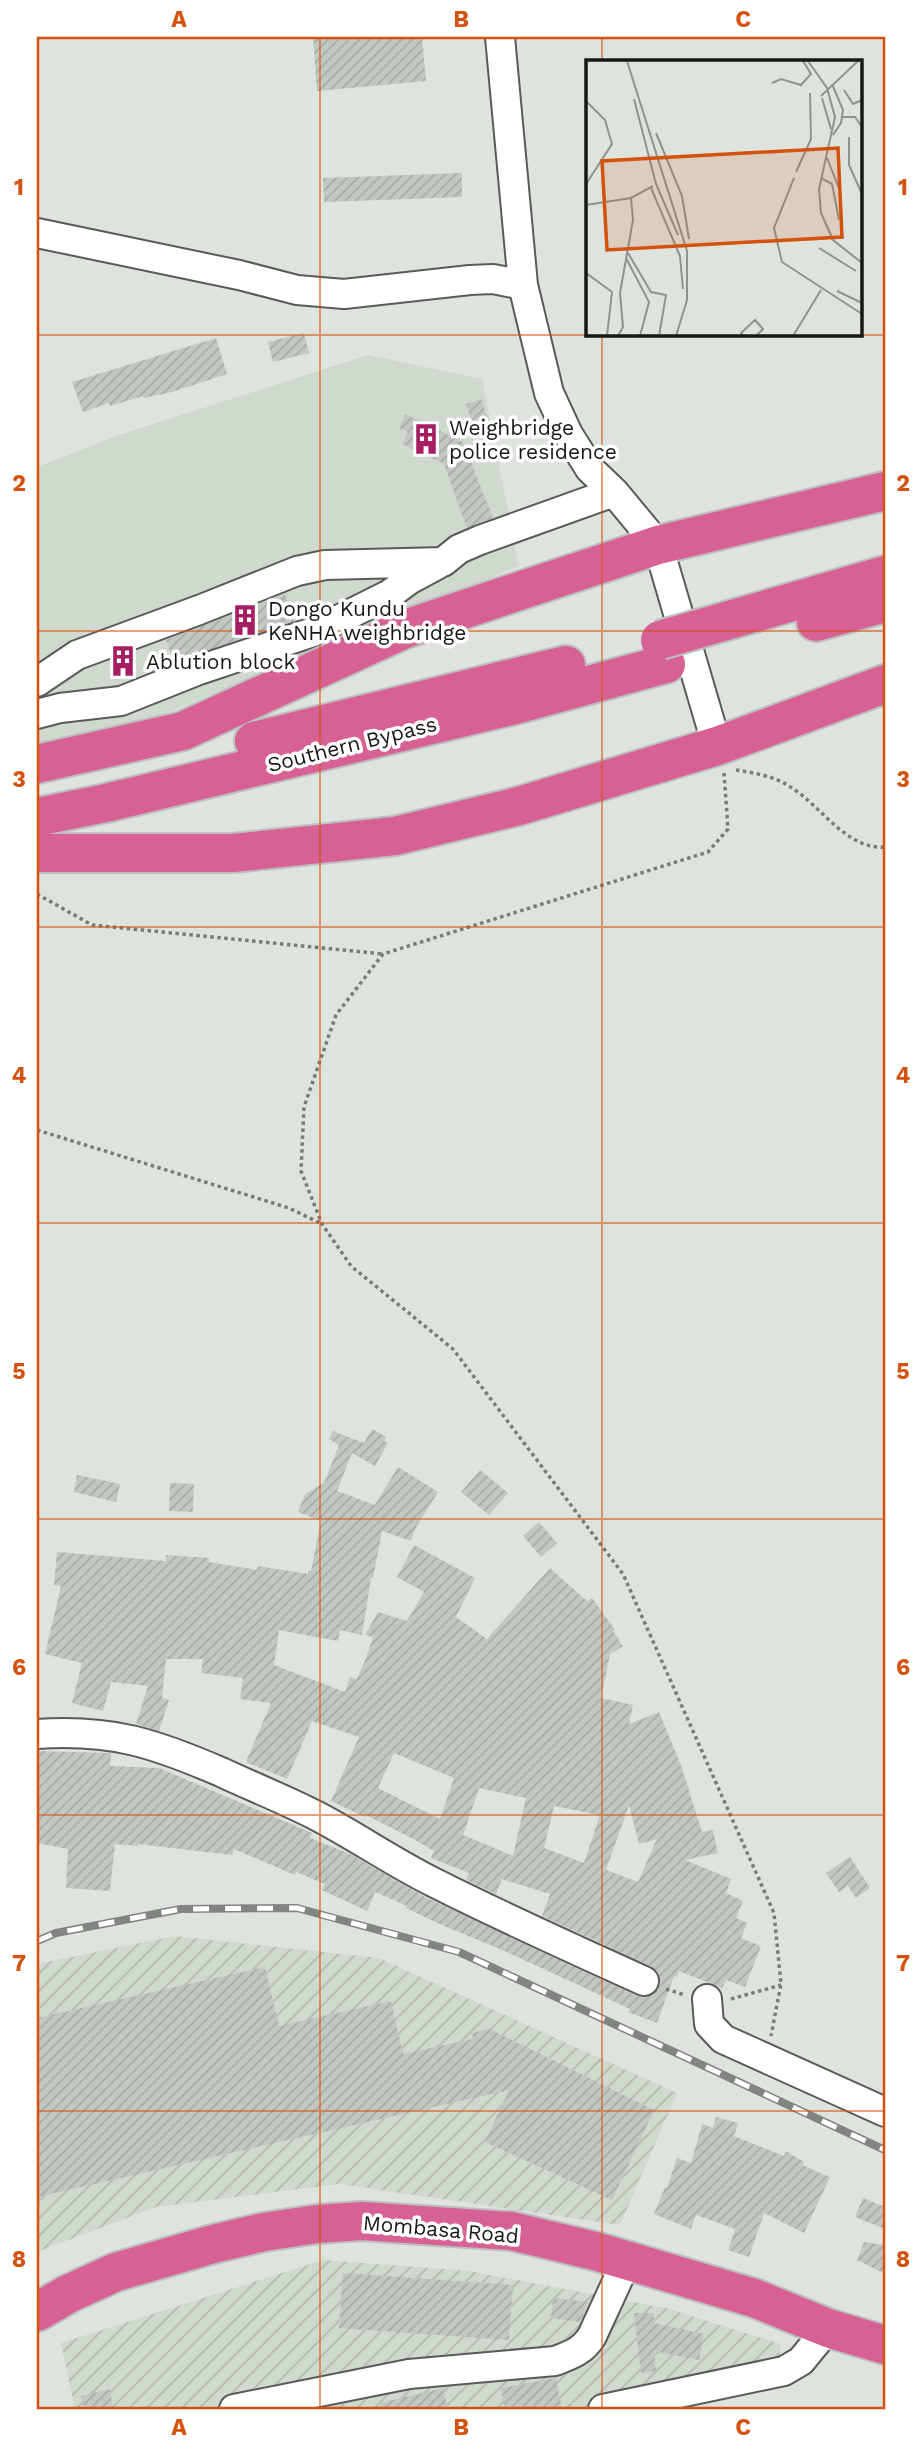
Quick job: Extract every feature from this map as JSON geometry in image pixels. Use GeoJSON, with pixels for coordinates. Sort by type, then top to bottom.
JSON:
{"type":"FeatureCollection","features":[{"type":"Feature","properties":{"kind":"highway"},"geometry":{"type":"LineString","coordinates":[[37,764],[183,731],[405,629],[657,545],[885,491]]}},
{"type":"Feature","properties":{"kind":"highway"},"geometry":{"type":"LineString","coordinates":[[663,652],[735,631],[885,575]]}},
{"type":"Feature","properties":{"kind":"highway"},"geometry":{"type":"LineString","coordinates":[[735,631],[885,603]]}},
{"type":"Feature","properties":{"kind":"highway","name":"Southern Bypass"},"geometry":{"type":"LineString","coordinates":[[37,790],[152,767],[663,652]]}},
{"type":"Feature","properties":{"kind":"highway","name":"Southern Bypass"},"geometry":{"type":"LineString","coordinates":[[37,817],[106,803],[519,704],[663,652]]}},
{"type":"Feature","properties":{"kind":"highway"},"geometry":{"type":"LineString","coordinates":[[37,853],[233,853],[395,836],[720,757],[885,684]]}},
{"type":"Feature","properties":{"kind":"highway","name":"Mombasa Road"},"geometry":{"type":"LineString","coordinates":[[37,2312],[116,2272],[226,2241],[317,2224],[362,2221],[512,2231],[627,2260],[754,2298],[828,2328],[885,2345]]}},
{"type":"Feature","properties":{"kind":"street"},"geometry":{"type":"LineString","coordinates":[[500,37],[523,285],[550,393],[568,434],[590,469],[614,492],[657,545],[720,757]]}},
{"type":"Feature","properties":{"kind":"street"},"geometry":{"type":"LineString","coordinates":[[37,233],[239,275],[297,290],[344,294],[493,279],[523,285]]}},
{"type":"Feature","properties":{"kind":"street"},"geometry":{"type":"LineString","coordinates":[[37,714],[60,708],[121,701],[199,670],[316,631],[390,594],[408,580],[443,562],[459,549],[614,492]]}},
{"type":"Feature","properties":{"kind":"street"},"geometry":{"type":"LineString","coordinates":[[37,682],[78,655],[297,571],[325,565],[443,562]]}},
{"type":"Feature","properties":{"kind":"street"},"geometry":{"type":"LineString","coordinates":[[37,1734],[99,1733],[131,1738],[177,1752],[271,1793],[432,1881],[644,1981]]}},
{"type":"Feature","properties":{"kind":"street"},"geometry":{"type":"LineString","coordinates":[[706,1999],[709,2025],[723,2039],[885,2112]]}},
{"type":"Feature","properties":{"kind":"street"},"geometry":{"type":"LineString","coordinates":[[233,2409],[409,2374],[555,2361],[575,2354],[587,2345],[592,2336],[627,2260]]}},
{"type":"Feature","properties":{"kind":"street"},"geometry":{"type":"LineString","coordinates":[[603,2409],[784,2371],[801,2361],[828,2328]]}},
{"type":"Feature","properties":{"kind":"path"},"geometry":{"type":"LineString","coordinates":[[37,894],[92,925],[383,954],[708,852],[728,829],[720,757],[791,787],[851,838],[864,845],[885,847]]}},
{"type":"Feature","properties":{"kind":"path"},"geometry":{"type":"LineString","coordinates":[[383,954],[336,1015],[304,1107],[301,1171],[322,1224],[351,1266],[453,1349],[623,1574],[774,1913],[781,1984],[768,2059]]}},
{"type":"Feature","properties":{"kind":"path"},"geometry":{"type":"LineString","coordinates":[[37,1130],[289,1208],[322,1224]]}},
{"type":"Feature","properties":{"kind":"shaded area"},"geometry":{"type":"Polygon","coordinates":[[[368,355],[482,379],[519,566],[88,746],[37,753],[37,467],[119,435],[368,355]]]}},
{"type":"Feature","properties":{"kind":"shaded area"},"geometry":{"type":"Polygon","coordinates":[[[175,1936],[379,1958],[677,2093],[620,2225],[339,2184],[156,2207],[37,2252],[37,1964],[175,1936]]]}},
{"type":"Feature","properties":{"kind":"shaded area"},"geometry":{"type":"Polygon","coordinates":[[[323,2260],[469,2271],[666,2308],[781,2344],[778,2365],[619,2409],[75,2409],[61,2343],[323,2260]]]}},
{"type":"Feature","properties":{"kind":"building"},"geometry":{"type":"Polygon","coordinates":[[[313,37],[422,37],[426,81],[317,91],[313,37]]]}},
{"type":"Feature","properties":{"kind":"building"},"geometry":{"type":"Polygon","coordinates":[[[462,173],[462,197],[324,202],[323,178],[462,173]]]}},
{"type":"Feature","properties":{"kind":"building"},"geometry":{"type":"Polygon","coordinates":[[[304,333],[309,353],[273,362],[268,342],[304,333]]]}},
{"type":"Feature","properties":{"kind":"building"},"geometry":{"type":"Polygon","coordinates":[[[216,338],[227,374],[172,392],[144,398],[143,396],[110,406],[109,403],[83,412],[72,382],[216,338]]]}},
{"type":"Feature","properties":{"kind":"building"},"geometry":{"type":"Polygon","coordinates":[[[481,399],[490,424],[474,429],[466,404],[481,399]]]}},
{"type":"Feature","properties":{"kind":"building"},"geometry":{"type":"Polygon","coordinates":[[[405,414],[463,442],[493,518],[467,528],[444,464],[402,444],[408,432],[399,428],[405,414]]]}},
{"type":"Feature","properties":{"kind":"building"},"geometry":{"type":"Polygon","coordinates":[[[285,594],[294,621],[174,662],[166,640],[285,594]]]}},
{"type":"Feature","properties":{"kind":"building","name":"Ablution block"},"geometry":{"type":"Polygon","coordinates":[[[131,653],[137,668],[118,675],[112,660],[131,653]]]}},
{"type":"Feature","properties":{"kind":"building"},"geometry":{"type":"Polygon","coordinates":[[[372,1429],[386,1437],[384,1441],[388,1443],[375,1466],[352,1453],[337,1491],[375,1505],[398,1467],[438,1492],[415,1529],[411,1541],[382,1531],[362,1635],[340,1630],[338,1641],[279,1630],[274,1665],[345,1692],[350,1677],[357,1679],[366,1658],[373,1637],[365,1635],[378,1612],[407,1621],[424,1592],[397,1577],[414,1545],[475,1578],[456,1617],[487,1639],[550,1568],[587,1601],[592,1598],[623,1646],[610,1654],[601,1698],[633,1705],[629,1724],[659,1712],[682,1768],[702,1832],[713,1830],[718,1853],[685,1860],[731,1879],[726,1893],[743,1901],[736,1918],[747,1923],[741,1938],[761,1946],[745,1987],[726,1980],[722,1988],[679,1971],[677,1977],[674,1976],[657,2023],[628,2012],[630,2009],[444,1926],[375,1892],[367,1911],[322,1890],[325,1884],[296,1872],[295,1875],[234,1849],[232,1855],[138,1844],[115,1844],[110,1891],[66,1888],[68,1849],[37,1843],[37,1751],[111,1753],[110,1766],[159,1768],[312,1833],[310,1838],[350,1854],[425,1897],[637,1996],[653,1995],[659,1988],[658,1972],[651,1966],[542,1916],[550,1894],[502,1879],[496,1894],[466,1880],[469,1873],[431,1858],[434,1851],[415,1840],[331,1801],[359,1737],[312,1721],[287,1779],[246,1762],[271,1703],[240,1699],[243,1678],[201,1673],[203,1659],[166,1659],[162,1698],[169,1700],[159,1731],[136,1724],[148,1686],[111,1682],[103,1711],[72,1703],[82,1663],[45,1654],[61,1586],[54,1585],[57,1552],[166,1561],[166,1555],[209,1558],[209,1562],[257,1570],[258,1566],[308,1574],[308,1571],[311,1571],[321,1521],[298,1512],[305,1494],[324,1483],[339,1445],[329,1439],[333,1431],[364,1443],[372,1429]],[[394,1753],[378,1788],[440,1819],[454,1778],[394,1753]],[[479,1788],[463,1835],[513,1856],[526,1798],[479,1788]],[[629,1805],[606,1870],[638,1882],[657,1839],[639,1844],[629,1805]],[[554,1806],[544,1848],[584,1863],[600,1815],[554,1806]]]}},
{"type":"Feature","properties":{"kind":"building"},"geometry":{"type":"Polygon","coordinates":[[[480,1470],[508,1493],[489,1515],[461,1492],[480,1470]]]}},
{"type":"Feature","properties":{"kind":"building"},"geometry":{"type":"Polygon","coordinates":[[[77,1475],[120,1484],[116,1502],[74,1492],[77,1475]]]}},
{"type":"Feature","properties":{"kind":"building"},"geometry":{"type":"Polygon","coordinates":[[[170,1483],[194,1484],[193,1512],[169,1511],[170,1483]]]}},
{"type":"Feature","properties":{"kind":"building"},"geometry":{"type":"Polygon","coordinates":[[[539,1522],[557,1543],[541,1557],[523,1536],[539,1522]]]}},
{"type":"Feature","properties":{"kind":"building"},"geometry":{"type":"Polygon","coordinates":[[[850,1857],[870,1888],[856,1898],[848,1886],[839,1892],[826,1873],[850,1857]]]}},
{"type":"Feature","properties":{"kind":"building"},"geometry":{"type":"Polygon","coordinates":[[[265,1967],[279,2026],[391,2001],[403,2054],[473,2039],[472,2033],[490,2029],[654,2110],[612,2200],[485,2142],[509,2090],[37,2197],[37,2018],[265,1967]]]}},
{"type":"Feature","properties":{"kind":"building"},"geometry":{"type":"Polygon","coordinates":[[[716,2117],[738,2123],[734,2136],[784,2156],[786,2151],[804,2162],[802,2165],[830,2177],[804,2233],[764,2213],[749,2257],[728,2250],[735,2229],[696,2215],[691,2229],[654,2214],[665,2187],[667,2188],[677,2158],[691,2163],[702,2124],[713,2128],[716,2117]]]}},
{"type":"Feature","properties":{"kind":"building"},"geometry":{"type":"Polygon","coordinates":[[[863,2198],[885,2207],[885,2229],[855,2217],[863,2198]]]}},
{"type":"Feature","properties":{"kind":"building"},"geometry":{"type":"Polygon","coordinates":[[[864,2242],[885,2245],[885,2274],[857,2260],[864,2242]]]}},
{"type":"Feature","properties":{"kind":"building"},"geometry":{"type":"Polygon","coordinates":[[[343,2273],[513,2285],[509,2340],[339,2328],[343,2273]]]}},
{"type":"Feature","properties":{"kind":"building"},"geometry":{"type":"Polygon","coordinates":[[[553,2298],[589,2302],[580,2322],[551,2318],[553,2298]]]}},
{"type":"Feature","properties":{"kind":"building"},"geometry":{"type":"Polygon","coordinates":[[[634,2313],[654,2313],[654,2323],[704,2334],[699,2360],[654,2351],[656,2371],[641,2373],[634,2313]]]}},
{"type":"Feature","properties":{"kind":"building"},"geometry":{"type":"Polygon","coordinates":[[[556,2378],[562,2409],[505,2409],[501,2388],[556,2378]]]}},
{"type":"Feature","properties":{"kind":"building"},"geometry":{"type":"Polygon","coordinates":[[[443,2388],[448,2409],[380,2409],[380,2403],[443,2388]]]}},
{"type":"Feature","properties":{"kind":"building"},"geometry":{"type":"Polygon","coordinates":[[[110,2389],[113,2409],[84,2409],[81,2396],[110,2389]]]}},
{"type":"Feature","properties":{"kind":"railway"},"geometry":{"type":"LineString","coordinates":[[37,1941],[56,1933],[181,1909],[297,1908],[459,1952],[885,2150]]}},
{"type":"Feature","properties":{"kind":"place","name":"Weighbridge police residence"},"geometry":{"type":"Point","coordinates":[426,439]}},
{"type":"Feature","properties":{"kind":"place","name":"Dongo Kundu KeNHA weighbridge"},"geometry":{"type":"Point","coordinates":[245,620]}},
{"type":"Feature","properties":{"kind":"place","name":"Ablution block"},"geometry":{"type":"Point","coordinates":[123,661]}}]}
